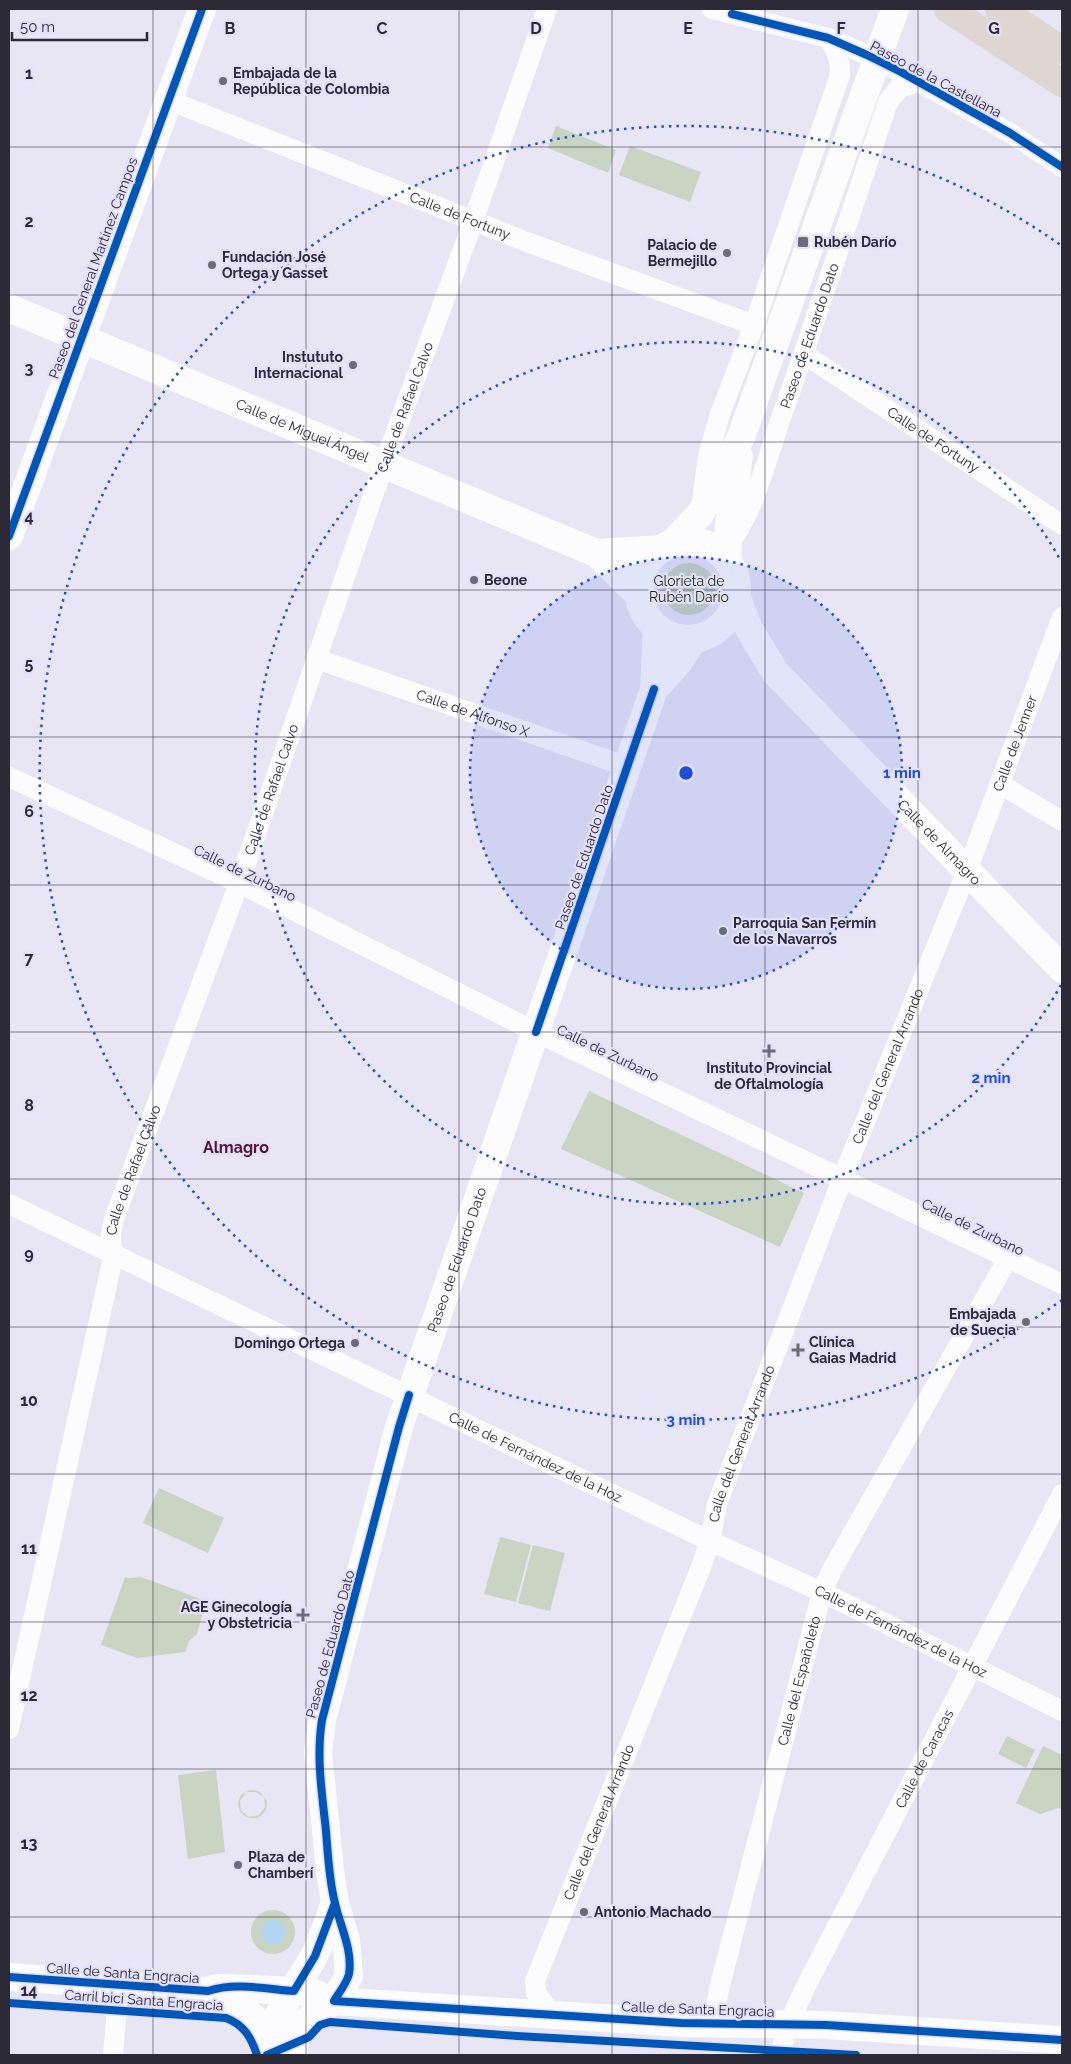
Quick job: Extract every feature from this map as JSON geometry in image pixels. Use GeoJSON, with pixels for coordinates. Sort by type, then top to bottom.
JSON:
{"type":"FeatureCollection","features":[{"type":"Feature","properties":{"kind":"highway"},"geometry":{"type":"LineString","coordinates":[[948,9],[1062,83]]}},
{"type":"Feature","properties":{"kind":"highway"},"geometry":{"type":"LineString","coordinates":[[999,9],[1062,50]]}},
{"type":"Feature","properties":{"kind":"main road","name":"Paseo del General Martínez Campos"},"geometry":{"type":"LineString","coordinates":[[9,536],[202,9]]}},
{"type":"Feature","properties":{"kind":"main road"},"geometry":{"type":"LineString","coordinates":[[741,437],[727,552],[736,578],[737,598],[728,619],[703,636],[673,637],[657,628],[645,613],[640,596],[642,574],[650,560],[700,513],[741,437],[896,9]]}},
{"type":"Feature","properties":{"kind":"main road","name":"Calle de Miguel Ángel"},"geometry":{"type":"LineString","coordinates":[[9,308],[596,553],[640,596]]}},
{"type":"Feature","properties":{"kind":"main road"},"geometry":{"type":"LineString","coordinates":[[667,546],[689,541],[705,544],[717,550],[727,552]]}},
{"type":"Feature","properties":{"kind":"main road","name":"Calle de Miguel Ángel"},"geometry":{"type":"LineString","coordinates":[[596,553],[667,546]]}},
{"type":"Feature","properties":{"kind":"main road","name":"Calle de Almagro"},"geometry":{"type":"LineString","coordinates":[[737,598],[749,628],[775,672],[1062,969]]}},
{"type":"Feature","properties":{"kind":"main road","name":"Paseo de Eduardo Dato"},"geometry":{"type":"LineString","coordinates":[[334,2001],[349,1976],[346,1940],[335,1904],[319,1765],[319,1738],[322,1720],[399,1427],[654,689],[657,628]]}},
{"type":"Feature","properties":{"kind":"main road","name":"Calle de Almagro"},"geometry":{"type":"LineString","coordinates":[[703,636],[775,672]]}},
{"type":"Feature","properties":{"kind":"main road","name":"Paseo de Eduardo Dato"},"geometry":{"type":"LineString","coordinates":[[654,689],[703,636]]}},
{"type":"Feature","properties":{"kind":"main road"},"geometry":{"type":"LineString","coordinates":[[334,2001],[302,2025],[282,2054],[272,2034],[274,2026],[282,2008],[315,1956],[335,1904]]}},
{"type":"Feature","properties":{"kind":"main road","name":"Calle de Santa Engracia"},"geometry":{"type":"LineString","coordinates":[[9,1977],[208,1991],[225,1988],[311,1992],[334,2001],[713,2024],[841,2026],[1062,2040]]}},
{"type":"Feature","properties":{"kind":"main road","name":"Calle de Santa Engracia"},"geometry":{"type":"LineString","coordinates":[[208,1991],[217,2000],[229,2002],[255,2018],[282,2054]]}},
{"type":"Feature","properties":{"kind":"street","name":"Calle de Rafael Calvo"},"geometry":{"type":"LineString","coordinates":[[9,1729],[112,1262],[111,1234],[114,1219],[239,882],[384,464],[474,219],[547,9]]}},
{"type":"Feature","properties":{"kind":"street","name":"Paseo de la Castellana"},"geometry":{"type":"LineString","coordinates":[[712,9],[828,38],[901,72],[1010,133],[1062,167]]}},
{"type":"Feature","properties":{"kind":"street"},"geometry":{"type":"LineString","coordinates":[[700,513],[708,456],[720,414],[754,324],[840,75],[838,54],[828,38]]}},
{"type":"Feature","properties":{"kind":"street","name":"Paseo de Eduardo Dato"},"geometry":{"type":"LineString","coordinates":[[727,552],[741,528],[804,354],[888,102],[899,88],[918,82]]}},
{"type":"Feature","properties":{"kind":"street","name":"Calle de Fortuny"},"geometry":{"type":"LineString","coordinates":[[168,100],[474,219],[528,242],[754,324]]}},
{"type":"Feature","properties":{"kind":"street","name":"Calle de Fortuny"},"geometry":{"type":"LineString","coordinates":[[804,354],[1062,525]]}},
{"type":"Feature","properties":{"kind":"street","name":"Calle de Jenner"},"geometry":{"type":"LineString","coordinates":[[967,871],[1062,617]]}},
{"type":"Feature","properties":{"kind":"street","name":"Calle de Alfonso X"},"geometry":{"type":"LineString","coordinates":[[317,659],[628,767]]}},
{"type":"Feature","properties":{"kind":"street","name":"Calle de Zurbano"},"geometry":{"type":"LineString","coordinates":[[9,777],[239,882],[536,1032],[1062,1284]]}},
{"type":"Feature","properties":{"kind":"street"},"geometry":{"type":"LineString","coordinates":[[1000,784],[1062,821]]}},
{"type":"Feature","properties":{"kind":"street","name":"Calle del General Arrando"},"geometry":{"type":"LineString","coordinates":[[553,2014],[536,1993],[535,1981],[710,1541],[718,1504],[843,1179],[967,871]]}},
{"type":"Feature","properties":{"kind":"street","name":"Calle de Fernández de la Hoz"},"geometry":{"type":"LineString","coordinates":[[9,1204],[710,1541],[822,1592],[1062,1711]]}},
{"type":"Feature","properties":{"kind":"street","name":"Calle del Españoleto"},"geometry":{"type":"LineString","coordinates":[[713,2024],[718,1989],[822,1592],[832,1570],[1008,1258]]}},
{"type":"Feature","properties":{"kind":"street","name":"Calle de Caracas"},"geometry":{"type":"LineString","coordinates":[[780,2055],[788,2025],[806,1986],[1062,1494]]}},
{"type":"Feature","properties":{"kind":"street"},"geometry":{"type":"LineString","coordinates":[[113,2055],[119,1985]]}},
{"type":"Feature","properties":{"kind":"green space"},"geometry":{"type":"Polygon","coordinates":[[[556,126],[616,150],[608,173],[548,148],[556,126]]]}},
{"type":"Feature","properties":{"kind":"green space"},"geometry":{"type":"Polygon","coordinates":[[[630,146],[701,172],[690,202],[619,175],[630,146]]]}},
{"type":"Feature","properties":{"kind":"green space","name":"Glorieta de Rubén Darío"},"geometry":{"type":"Polygon","coordinates":[[[689,563],[699,565],[707,571],[713,579],[715,589],[713,599],[707,607],[699,613],[689,615],[679,613],[671,607],[665,599],[663,589],[665,579],[671,571],[679,565],[689,563]]]}},
{"type":"Feature","properties":{"kind":"green space"},"geometry":{"type":"Polygon","coordinates":[[[589,1091],[804,1193],[780,1247],[561,1149],[589,1091]]]}},
{"type":"Feature","properties":{"kind":"green space"},"geometry":{"type":"Polygon","coordinates":[[[159,1488],[224,1518],[208,1553],[143,1523],[159,1488]]]}},
{"type":"Feature","properties":{"kind":"green space"},"geometry":{"type":"Polygon","coordinates":[[[500,1537],[531,1545],[516,1602],[484,1594],[500,1537]]]}},
{"type":"Feature","properties":{"kind":"green space"},"geometry":{"type":"Polygon","coordinates":[[[533,1545],[565,1553],[550,1611],[518,1603],[533,1545]]]}},
{"type":"Feature","properties":{"kind":"green space"},"geometry":{"type":"Polygon","coordinates":[[[125,1577],[141,1577],[206,1601],[197,1634],[189,1641],[185,1652],[137,1658],[101,1645],[125,1577]]]}},
{"type":"Feature","properties":{"kind":"green space"},"geometry":{"type":"Polygon","coordinates":[[[1007,1736],[1035,1750],[1026,1768],[998,1754],[1007,1736]]]}},
{"type":"Feature","properties":{"kind":"green space"},"geometry":{"type":"Polygon","coordinates":[[[1043,1746],[1062,1755],[1062,1809],[1059,1808],[1040,1814],[1016,1803],[1043,1746]]]}},
{"type":"Feature","properties":{"kind":"green space"},"geometry":{"type":"Polygon","coordinates":[[[216,1770],[225,1852],[188,1859],[178,1775],[216,1770]]]}},
{"type":"Feature","properties":{"kind":"green space"},"geometry":{"type":"Polygon","coordinates":[[[250,1790],[259,1791],[264,1797],[256,1792],[246,1792],[250,1790]]]}},
{"type":"Feature","properties":{"kind":"green space"},"geometry":{"type":"Polygon","coordinates":[[[246,1792],[240,1801],[241,1811],[249,1817],[259,1815],[265,1807],[264,1797],[267,1801],[266,1810],[256,1818],[250,1818],[244,1815],[240,1810],[238,1804],[241,1795],[246,1792]]]}},
{"type":"Feature","properties":{"kind":"green space"},"geometry":{"type":"Polygon","coordinates":[[[269,1910],[277,1910],[289,1916],[295,1932],[289,1948],[277,1954],[269,1954],[257,1948],[251,1936],[251,1928],[257,1916],[269,1910]]]}},
{"type":"Feature","properties":{"kind":"water"},"geometry":{"type":"Polygon","coordinates":[[[273,1920],[278,1921],[284,1927],[284,1937],[278,1943],[273,1944],[268,1943],[262,1937],[261,1932],[262,1927],[268,1921],[273,1920]]]}},
{"type":"Feature","properties":{"kind":"cycle path"},"geometry":{"type":"LineString","coordinates":[[9,536],[202,9]]}},
{"type":"Feature","properties":{"kind":"cycle path"},"geometry":{"type":"LineString","coordinates":[[732,14],[828,38],[867,55],[1010,133],[1062,167]]}},
{"type":"Feature","properties":{"kind":"cycle path"},"geometry":{"type":"LineString","coordinates":[[536,1032],[654,689]]}},
{"type":"Feature","properties":{"kind":"cycle path"},"geometry":{"type":"LineString","coordinates":[[409,1395],[322,1720],[320,1734],[320,1775],[330,1876],[335,1903],[348,1947],[350,1965],[348,1977],[334,2001],[681,2023],[826,2025],[1062,2040]]}},
{"type":"Feature","properties":{"kind":"cycle path","name":"Carril bici Santa Engracia"},"geometry":{"type":"LineString","coordinates":[[9,1977],[208,1991],[229,1987],[294,1991],[315,1956],[335,1903]]}},
{"type":"Feature","properties":{"kind":"cycle path","name":"Carril bici Santa Engracia"},"geometry":{"type":"LineString","coordinates":[[9,2003],[226,2018],[238,2024],[246,2032],[257,2055]]}},
{"type":"Feature","properties":{"kind":"cycle path"},"geometry":{"type":"LineString","coordinates":[[267,2055],[309,2037],[320,2025],[330,2022],[517,2036],[856,2055]]}},
{"type":"Feature","properties":{"kind":"place","name":"Embajada de la República de Colombia"},"geometry":{"type":"Point","coordinates":[223,81]}},
{"type":"Feature","properties":{"kind":"place","name":"Rubén Darío"},"geometry":{"type":"Point","coordinates":[803,242]}},
{"type":"Feature","properties":{"kind":"place","name":"Palacio de Bermejillo"},"geometry":{"type":"Point","coordinates":[727,253]}},
{"type":"Feature","properties":{"kind":"place","name":"Fundación José Ortega y Gasset"},"geometry":{"type":"Point","coordinates":[212,265]}},
{"type":"Feature","properties":{"kind":"place","name":"Instututo Internacional"},"geometry":{"type":"Point","coordinates":[353,365]}},
{"type":"Feature","properties":{"kind":"place","name":"Beone"},"geometry":{"type":"Point","coordinates":[474,580]}},
{"type":"Feature","properties":{"kind":"place","name":"Parroquia San Fermín de los Navarros"},"geometry":{"type":"Point","coordinates":[723,931]}},
{"type":"Feature","properties":{"kind":"place","name":"Instituto Provincial de Oftalmología"},"geometry":{"type":"Point","coordinates":[769,1051]}},
{"type":"Feature","properties":{"kind":"place","name":"Embajada de Suecia"},"geometry":{"type":"Point","coordinates":[1026,1322]}},
{"type":"Feature","properties":{"kind":"place","name":"Domingo Ortega"},"geometry":{"type":"Point","coordinates":[355,1343]}},
{"type":"Feature","properties":{"kind":"place","name":"Clínica Gaias Madrid"},"geometry":{"type":"Point","coordinates":[798,1350]}},
{"type":"Feature","properties":{"kind":"place","name":"AGE Ginecología y Obstetricia"},"geometry":{"type":"Point","coordinates":[303,1615]}},
{"type":"Feature","properties":{"kind":"place","name":"Plaza de Chamberí"},"geometry":{"type":"Point","coordinates":[238,1865]}},
{"type":"Feature","properties":{"kind":"place","name":"Antonio Machado"},"geometry":{"type":"Point","coordinates":[584,1912]}},
{"type":"Feature","properties":{"kind":"district","name":"Almagro"},"geometry":{"type":"Point","coordinates":[236,1147]}}]}
